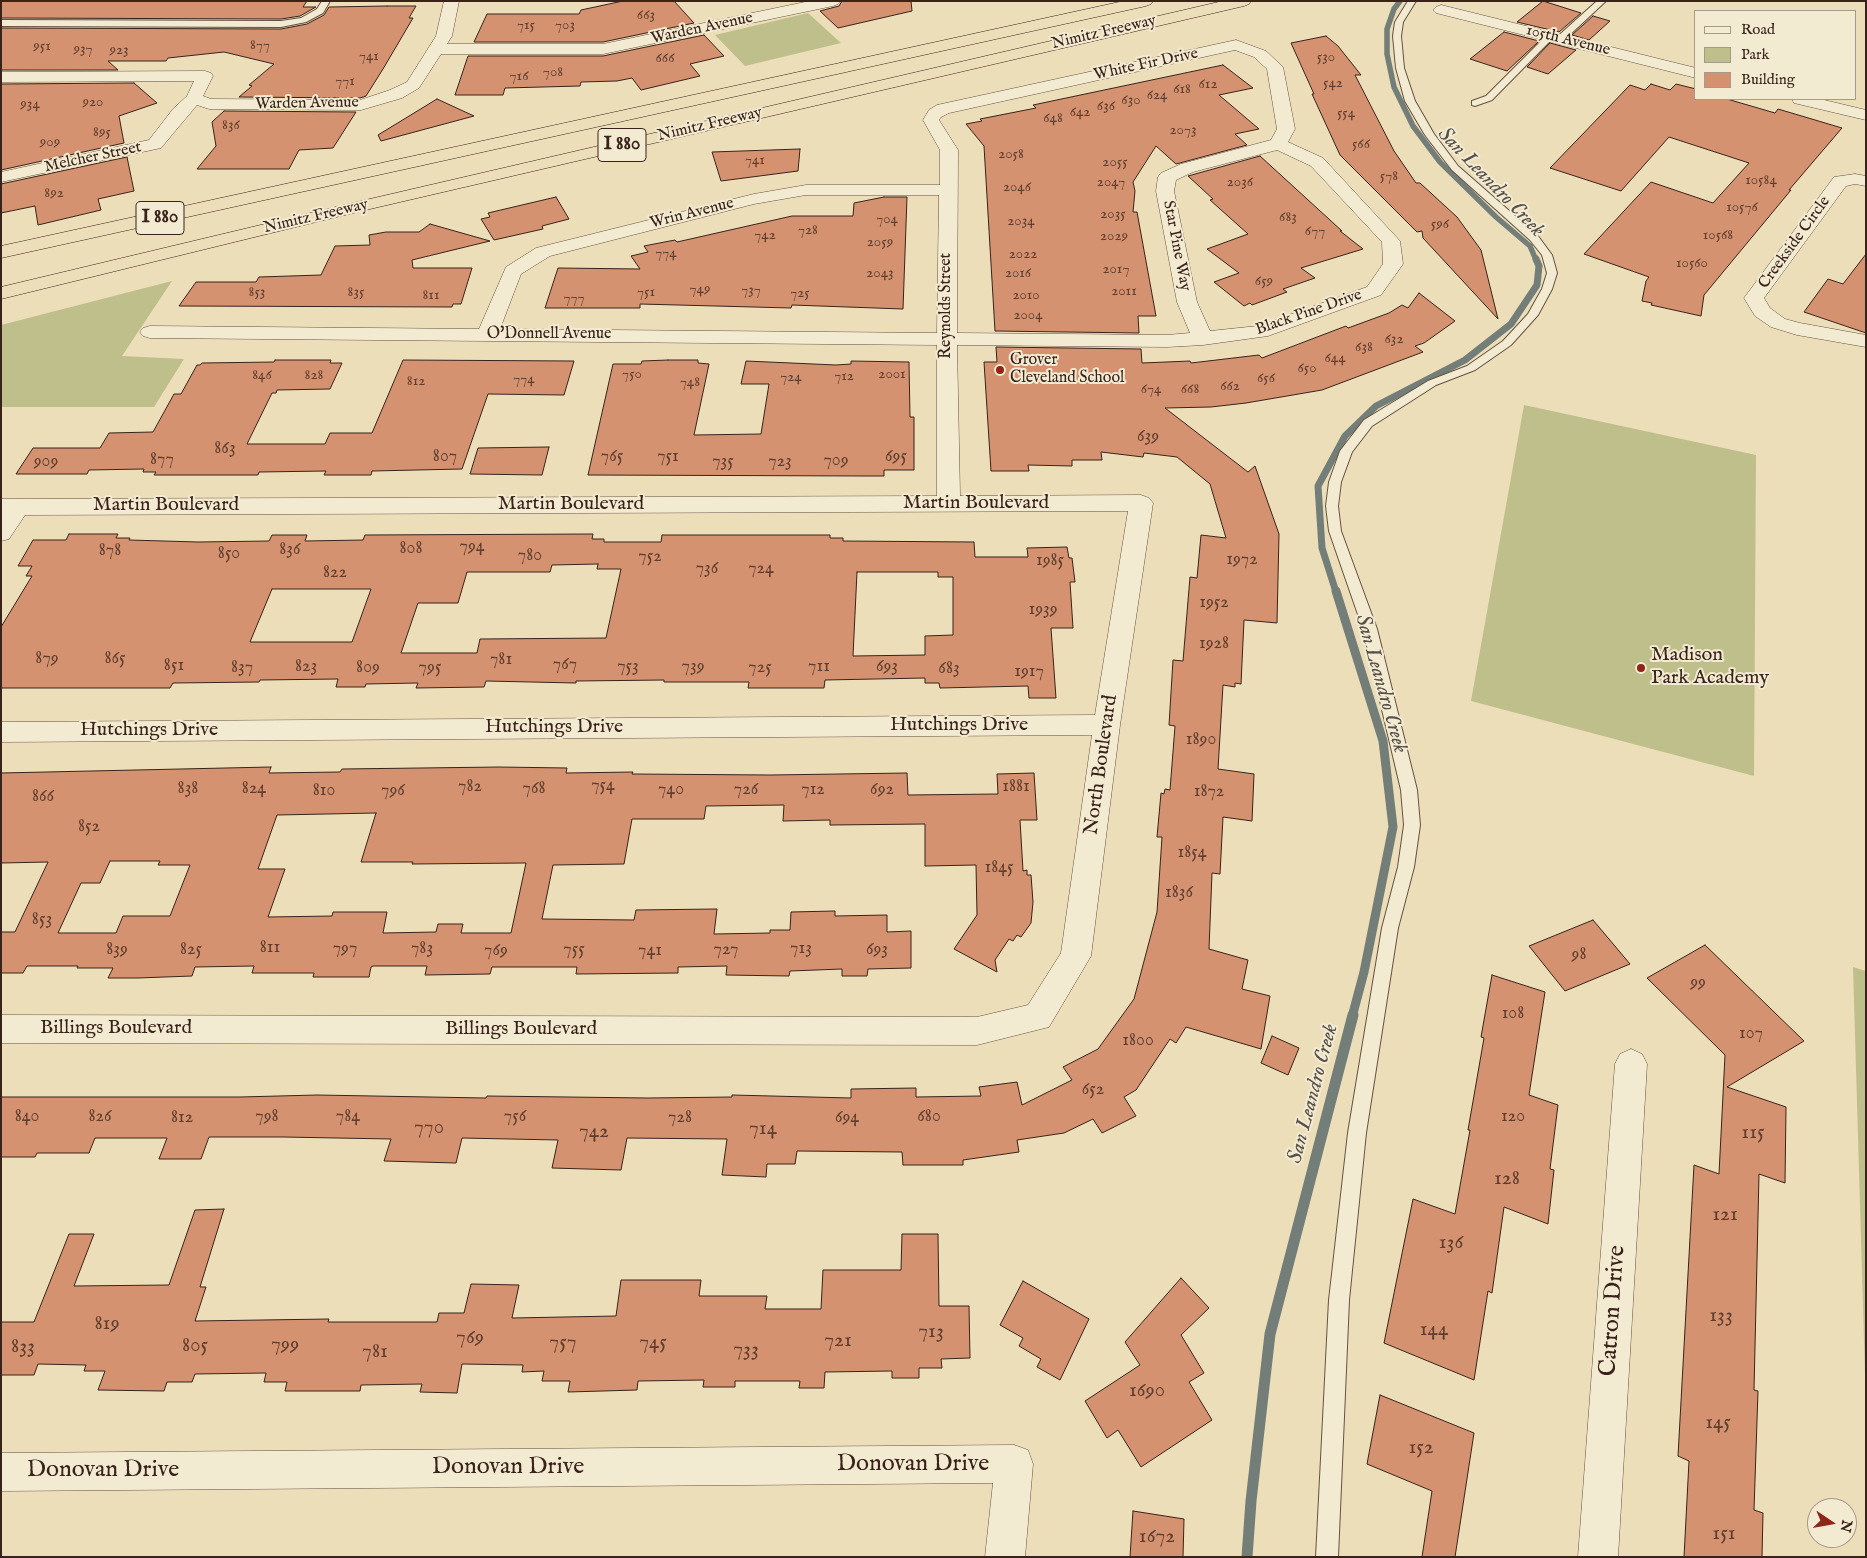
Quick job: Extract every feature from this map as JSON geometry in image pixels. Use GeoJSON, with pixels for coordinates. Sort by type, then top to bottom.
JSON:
{"type":"FeatureCollection","features":[{"type":"Feature","properties":{"kind":"highway","name":"Nimitz Freeway"},"geometry":{"type":"LineString","coordinates":[[1,252],[1146,1]]}},
{"type":"Feature","properties":{"kind":"highway","name":"Nimitz Freeway"},"geometry":{"type":"LineString","coordinates":[[1,293],[357,207],[1244,1]]}},
{"type":"Feature","properties":{"kind":"street"},"geometry":{"type":"LineString","coordinates":[[436,49],[444,36],[452,1]]}},
{"type":"Feature","properties":{"kind":"street","name":"Warden Avenue"},"geometry":{"type":"LineString","coordinates":[[194,98],[209,104],[361,104],[396,94],[413,85],[436,49],[603,48],[635,44],[832,1]]}},
{"type":"Feature","properties":{"kind":"street","name":"105th Avenue"},"geometry":{"type":"LineString","coordinates":[[1441,10],[1694,73]]}},
{"type":"Feature","properties":{"kind":"street","name":"White Fir Drive"},"geometry":{"type":"LineString","coordinates":[[935,114],[943,109],[1236,45],[1260,54],[1275,67],[1286,129],[1278,144]]}},
{"type":"Feature","properties":{"kind":"street"},"geometry":{"type":"LineString","coordinates":[[1,77],[205,76],[194,98]]}},
{"type":"Feature","properties":{"kind":"street","name":"Melcher Street"},"geometry":{"type":"LineString","coordinates":[[1,178],[155,144],[179,113],[194,98]]}},
{"type":"Feature","properties":{"kind":"street"},"geometry":{"type":"LineString","coordinates":[[1804,100],[1866,115]]}},
{"type":"Feature","properties":{"kind":"street","name":"Reynolds Street"},"geometry":{"type":"LineString","coordinates":[[935,114],[932,120],[949,150],[947,338],[949,504]]}},
{"type":"Feature","properties":{"kind":"street","name":"Star Pine Way"},"geometry":{"type":"LineString","coordinates":[[1203,339],[1187,302],[1165,191],[1168,177],[1187,168],[1278,144]]}},
{"type":"Feature","properties":{"kind":"street","name":"Black Pine Drive"},"geometry":{"type":"LineString","coordinates":[[947,338],[977,341],[1157,341],[1203,339],[1261,332],[1374,291],[1393,264],[1391,242],[1317,162],[1278,144]]}},
{"type":"Feature","properties":{"kind":"street","name":"Creekside Circle"},"geometry":{"type":"LineString","coordinates":[[1866,181],[1855,179],[1840,181],[1754,298],[1762,312],[1778,323],[1797,329],[1866,341]]}},
{"type":"Feature","properties":{"kind":"street","name":"Wrin Avenue"},"geometry":{"type":"LineString","coordinates":[[487,335],[513,271],[543,252],[754,199],[806,190],[948,190]]}},
{"type":"Feature","properties":{"kind":"street","name":"O'Donnell Avenue"},"geometry":{"type":"LineString","coordinates":[[150,332],[947,338]]}},
{"type":"Feature","properties":{"kind":"street","name":"Martin Boulevard"},"geometry":{"type":"LineString","coordinates":[[10,507],[1141,504]]}},
{"type":"Feature","properties":{"kind":"street","name":"North Boulevard"},"geometry":{"type":"LineString","coordinates":[[1038,1017],[1076,956],[1107,725],[1141,504]]}},
{"type":"Feature","properties":{"kind":"street"},"geometry":{"type":"LineString","coordinates":[[1,533],[10,507]]}},
{"type":"Feature","properties":{"kind":"street","name":"Hutchings Drive"},"geometry":{"type":"LineString","coordinates":[[1,732],[1107,725]]}},
{"type":"Feature","properties":{"kind":"street","name":"Billings Boulevard"},"geometry":{"type":"LineString","coordinates":[[1,1029],[977,1031],[1038,1017]]}},
{"type":"Feature","properties":{"kind":"street","name":"Catron Drive"},"geometry":{"type":"LineString","coordinates":[[1598,1557],[1631,1064]]}},
{"type":"Feature","properties":{"kind":"street","name":"Donovan Drive"},"geometry":{"type":"LineString","coordinates":[[1,1472],[1014,1464],[1006,1557]]}},
{"type":"Feature","properties":{"kind":"lane"},"geometry":{"type":"LineString","coordinates":[[1,23],[281,24],[303,20],[320,11],[326,1]]}},
{"type":"Feature","properties":{"kind":"lane"},"geometry":{"type":"LineString","coordinates":[[1327,1557],[1339,1300],[1357,1133],[1390,928],[1406,867],[1412,825],[1409,790],[1370,629],[1335,531],[1332,506],[1335,482],[1346,451],[1368,423],[1432,383],[1471,368],[1507,343],[1532,315],[1547,289],[1552,273],[1547,255],[1534,238],[1456,168],[1430,135],[1410,101],[1400,68],[1397,36],[1399,22],[1412,1]]}},
{"type":"Feature","properties":{"kind":"lane"},"geometry":{"type":"LineString","coordinates":[[1475,104],[1489,98],[1555,38],[1602,1]]}},
{"type":"Feature","properties":{"kind":"green space"},"geometry":{"type":"Polygon","coordinates":[[[808,13],[841,43],[745,66],[715,35],[808,13]]]}},
{"type":"Feature","properties":{"kind":"green space"},"geometry":{"type":"Polygon","coordinates":[[[172,281],[122,356],[184,359],[154,407],[1,407],[1,325],[172,281]]]}},
{"type":"Feature","properties":{"kind":"green space"},"geometry":{"type":"Polygon","coordinates":[[[1524,405],[1756,455],[1754,776],[1471,701],[1524,405]]]}},
{"type":"Feature","properties":{"kind":"green space"},"geometry":{"type":"Polygon","coordinates":[[[1853,967],[1866,971],[1866,1409],[1853,967]]]}},
{"type":"Feature","properties":{"kind":"building"},"geometry":{"type":"Polygon","coordinates":[[[1,1],[307,1],[303,7],[316,7],[300,16],[281,19],[1,18],[1,1]]]}},
{"type":"Feature","properties":{"kind":"building"},"geometry":{"type":"Polygon","coordinates":[[[623,1],[674,1],[694,23],[603,42],[474,42],[487,14],[579,14],[581,10],[623,1]]]}},
{"type":"Feature","properties":{"kind":"building"},"geometry":{"type":"Polygon","coordinates":[[[842,1],[911,1],[912,11],[838,28],[820,11],[839,6],[842,1]]]}},
{"type":"Feature","properties":{"kind":"building"},"geometry":{"type":"Polygon","coordinates":[[[1543,1],[1581,13],[1559,32],[1517,22],[1543,1]]]}},
{"type":"Feature","properties":{"kind":"building"},"geometry":{"type":"Polygon","coordinates":[[[416,6],[409,18],[413,18],[383,69],[366,96],[360,98],[239,97],[252,86],[249,85],[274,64],[224,52],[168,58],[166,61],[108,61],[118,70],[1,70],[1,28],[281,29],[307,24],[324,15],[329,7],[416,6]]]}},
{"type":"Feature","properties":{"kind":"building"},"geometry":{"type":"Polygon","coordinates":[[[1593,16],[1610,21],[1589,40],[1572,35],[1593,16]]]}},
{"type":"Feature","properties":{"kind":"building"},"geometry":{"type":"Polygon","coordinates":[[[1504,32],[1539,41],[1507,71],[1470,59],[1504,32]]]}},
{"type":"Feature","properties":{"kind":"building"},"geometry":{"type":"Polygon","coordinates":[[[704,35],[724,56],[690,64],[700,76],[641,90],[632,78],[617,81],[581,82],[580,86],[505,88],[503,95],[455,95],[468,56],[603,56],[704,35]]]}},
{"type":"Feature","properties":{"kind":"building"},"geometry":{"type":"Polygon","coordinates":[[[1326,36],[1338,46],[1361,75],[1355,75],[1394,151],[1416,183],[1420,183],[1457,217],[1481,250],[1498,319],[1423,238],[1422,231],[1417,232],[1340,155],[1291,43],[1326,36]]]}},
{"type":"Feature","properties":{"kind":"building"},"geometry":{"type":"Polygon","coordinates":[[[1550,43],[1576,50],[1548,74],[1527,67],[1550,43]]]}},
{"type":"Feature","properties":{"kind":"building"},"geometry":{"type":"Polygon","coordinates":[[[1223,65],[1253,88],[1219,95],[1259,129],[1235,134],[1247,145],[1176,164],[1156,146],[1133,182],[1135,191],[1133,212],[1137,212],[1156,316],[1138,316],[1139,333],[995,331],[984,146],[966,124],[982,121],[980,119],[1036,108],[1033,105],[1223,65]]]}},
{"type":"Feature","properties":{"kind":"building"},"geometry":{"type":"Polygon","coordinates":[[[134,83],[157,103],[119,116],[124,143],[1,170],[1,84],[134,83]]]}},
{"type":"Feature","properties":{"kind":"building"},"geometry":{"type":"Polygon","coordinates":[[[1651,84],[1670,90],[1676,84],[1694,88],[1694,100],[1730,100],[1775,113],[1778,109],[1842,128],[1704,295],[1701,316],[1651,305],[1652,303],[1642,301],[1646,281],[1649,277],[1584,254],[1651,182],[1713,203],[1749,163],[1669,137],[1621,191],[1550,168],[1630,85],[1645,90],[1651,84]]]}},
{"type":"Feature","properties":{"kind":"building"},"geometry":{"type":"Polygon","coordinates":[[[437,99],[474,116],[381,141],[378,135],[437,99]]]}},
{"type":"Feature","properties":{"kind":"building"},"geometry":{"type":"Polygon","coordinates":[[[224,111],[356,112],[333,148],[299,150],[289,169],[197,169],[216,146],[212,122],[224,111]]]}},
{"type":"Feature","properties":{"kind":"building"},"geometry":{"type":"Polygon","coordinates":[[[800,149],[798,171],[721,181],[712,152],[800,149]]]}},
{"type":"Feature","properties":{"kind":"building"},"geometry":{"type":"Polygon","coordinates":[[[1260,156],[1342,231],[1340,231],[1363,249],[1301,268],[1315,278],[1283,289],[1287,292],[1252,305],[1250,303],[1244,306],[1214,282],[1239,273],[1207,249],[1248,234],[1210,200],[1213,199],[1188,176],[1260,156]]]}},
{"type":"Feature","properties":{"kind":"building"},"geometry":{"type":"Polygon","coordinates":[[[127,157],[134,191],[98,199],[101,210],[38,225],[35,206],[1,213],[1,184],[127,157]]]}},
{"type":"Feature","properties":{"kind":"building"},"geometry":{"type":"Polygon","coordinates":[[[556,197],[569,219],[542,226],[543,229],[494,240],[481,219],[490,217],[488,213],[556,197]]]}},
{"type":"Feature","properties":{"kind":"building"},"geometry":{"type":"Polygon","coordinates":[[[884,197],[907,197],[903,309],[792,305],[791,308],[640,304],[640,308],[545,308],[558,268],[640,269],[631,256],[648,252],[644,246],[675,240],[677,242],[792,216],[853,216],[854,203],[884,197]]]}},
{"type":"Feature","properties":{"kind":"building"},"geometry":{"type":"Polygon","coordinates":[[[430,224],[490,241],[412,260],[413,268],[472,268],[461,304],[453,304],[452,307],[179,306],[196,282],[256,282],[259,277],[321,275],[335,246],[370,245],[369,235],[386,232],[419,232],[430,224]]]}},
{"type":"Feature","properties":{"kind":"building"},"geometry":{"type":"Polygon","coordinates":[[[1866,254],[1866,333],[1804,312],[1828,279],[1843,284],[1866,254]]]}},
{"type":"Feature","properties":{"kind":"building"},"geometry":{"type":"Polygon","coordinates":[[[1419,293],[1455,321],[1424,343],[1415,346],[1423,352],[1322,390],[1246,403],[1211,407],[1165,408],[1248,472],[1255,466],[1279,534],[1277,623],[1244,620],[1241,684],[1235,683],[1235,687],[1223,685],[1218,769],[1254,774],[1252,821],[1223,817],[1220,874],[1212,873],[1209,949],[1248,960],[1242,989],[1270,996],[1261,1049],[1186,1027],[1176,1043],[1170,1039],[1136,1090],[1124,1097],[1136,1116],[1102,1133],[1093,1119],[1064,1133],[1017,1140],[1019,1152],[963,1160],[963,1165],[903,1165],[902,1152],[797,1151],[795,1164],[767,1164],[766,1177],[722,1175],[727,1139],[627,1138],[621,1170],[552,1168],[558,1140],[462,1138],[456,1163],[384,1161],[391,1139],[283,1137],[209,1137],[201,1159],[159,1159],[167,1138],[95,1138],[89,1153],[37,1153],[35,1157],[1,1157],[1,1097],[240,1097],[317,1095],[648,1098],[732,1097],[732,1095],[851,1098],[851,1089],[916,1088],[916,1097],[981,1096],[979,1087],[1017,1082],[1022,1105],[1072,1080],[1063,1067],[1098,1049],[1134,999],[1157,912],[1162,837],[1157,837],[1161,793],[1164,794],[1165,789],[1170,790],[1175,726],[1169,725],[1173,660],[1183,661],[1190,577],[1197,578],[1201,535],[1226,538],[1210,484],[1177,457],[1144,453],[1143,457],[1101,452],[1102,460],[1072,460],[1072,466],[1028,465],[1029,471],[991,471],[984,362],[997,362],[996,347],[1141,349],[1142,363],[1190,361],[1191,363],[1259,355],[1262,358],[1346,326],[1348,328],[1389,313],[1402,305],[1408,308],[1419,293]]]}},
{"type":"Feature","properties":{"kind":"building"},"geometry":{"type":"Polygon","coordinates":[[[275,360],[331,360],[330,363],[342,363],[330,389],[277,390],[276,393],[272,393],[247,444],[325,444],[330,433],[372,433],[403,360],[574,361],[564,395],[488,394],[462,469],[372,471],[371,475],[324,475],[326,471],[259,472],[258,475],[154,475],[156,472],[143,472],[144,469],[89,470],[87,474],[16,474],[33,448],[100,448],[109,433],[153,432],[174,394],[181,394],[197,365],[202,363],[274,362],[275,360]]]}},
{"type":"Feature","properties":{"kind":"building"},"geometry":{"type":"Polygon","coordinates":[[[698,360],[698,363],[709,364],[694,435],[761,434],[769,384],[741,384],[746,361],[836,365],[851,364],[851,361],[909,362],[910,417],[914,417],[914,470],[884,470],[884,476],[588,475],[613,364],[641,364],[642,361],[698,360]]]}},
{"type":"Feature","properties":{"kind":"building"},"geometry":{"type":"Polygon","coordinates":[[[549,447],[542,475],[470,474],[478,448],[549,447]]]}},
{"type":"Feature","properties":{"kind":"building"},"geometry":{"type":"Polygon","coordinates":[[[69,534],[118,534],[116,538],[130,538],[129,540],[198,542],[269,541],[272,535],[307,535],[305,541],[363,540],[365,535],[593,534],[592,539],[604,539],[604,542],[661,542],[662,535],[830,535],[830,538],[843,538],[843,541],[974,542],[975,557],[1028,557],[1027,548],[1067,547],[1069,558],[1072,558],[1075,582],[1070,582],[1073,628],[1051,628],[1056,698],[1029,698],[1028,686],[940,688],[939,683],[925,683],[925,678],[825,680],[824,688],[748,688],[749,682],[664,682],[664,680],[576,681],[576,683],[486,681],[484,687],[416,688],[418,683],[366,684],[365,687],[336,687],[338,679],[173,683],[170,688],[1,688],[1,627],[32,576],[26,576],[32,566],[18,566],[33,540],[66,540],[69,534]],[[598,564],[552,565],[550,572],[467,572],[458,603],[418,603],[401,653],[477,653],[480,639],[606,638],[621,569],[597,569],[598,564]],[[857,572],[853,656],[925,655],[925,636],[953,635],[953,577],[938,577],[938,572],[857,572]],[[272,589],[250,642],[352,642],[371,589],[272,589]]]}},
{"type":"Feature","properties":{"kind":"building"},"geometry":{"type":"Polygon","coordinates":[[[271,767],[269,773],[340,772],[342,769],[499,767],[567,768],[566,773],[633,772],[632,774],[771,775],[907,773],[908,795],[998,794],[997,774],[1034,773],[1037,820],[1020,820],[1023,871],[1027,870],[1027,875],[1031,875],[1033,902],[1031,923],[1021,937],[1017,935],[1013,941],[1009,939],[995,960],[997,972],[954,949],[977,915],[976,865],[925,866],[925,824],[830,825],[830,820],[783,821],[784,805],[706,806],[704,819],[632,819],[624,864],[553,865],[542,919],[634,920],[636,910],[717,909],[714,934],[770,933],[770,930],[790,930],[791,912],[835,911],[835,916],[887,915],[887,932],[911,931],[911,968],[868,969],[867,976],[842,976],[842,969],[790,971],[789,976],[726,975],[727,966],[678,967],[678,973],[576,974],[577,967],[492,967],[490,974],[425,975],[427,966],[373,966],[371,967],[369,977],[313,977],[314,973],[252,973],[254,966],[195,967],[192,976],[138,978],[108,978],[113,968],[77,968],[78,966],[27,966],[23,973],[1,973],[1,932],[15,932],[48,862],[1,863],[1,773],[271,767]],[[376,813],[277,815],[258,869],[285,869],[268,917],[332,916],[333,912],[387,912],[383,933],[436,932],[438,924],[463,924],[461,933],[511,933],[526,863],[412,864],[413,862],[361,862],[376,813]],[[110,861],[100,883],[81,883],[58,933],[116,933],[123,916],[170,916],[190,865],[158,865],[160,861],[110,861]]]}},
{"type":"Feature","properties":{"kind":"building"},"geometry":{"type":"Polygon","coordinates":[[[1593,920],[1630,964],[1565,991],[1529,946],[1593,920]]]}},
{"type":"Feature","properties":{"kind":"building"},"geometry":{"type":"Polygon","coordinates":[[[1705,945],[1804,1041],[1727,1087],[1786,1107],[1785,1183],[1759,1174],[1754,1390],[1758,1391],[1754,1510],[1763,1513],[1762,1557],[1684,1557],[1689,1461],[1678,1456],[1694,1165],[1719,1174],[1725,1055],[1647,978],[1705,945]]]}},
{"type":"Feature","properties":{"kind":"building"},"geometry":{"type":"Polygon","coordinates":[[[1492,975],[1545,992],[1529,1095],[1558,1105],[1550,1169],[1554,1170],[1548,1224],[1504,1207],[1492,1293],[1488,1291],[1474,1380],[1384,1343],[1413,1199],[1455,1214],[1470,1130],[1468,1130],[1484,1038],[1481,1037],[1492,975]]]}},
{"type":"Feature","properties":{"kind":"building"},"geometry":{"type":"Polygon","coordinates":[[[1272,1036],[1299,1048],[1288,1075],[1261,1063],[1272,1036]]]}},
{"type":"Feature","properties":{"kind":"building"},"geometry":{"type":"Polygon","coordinates":[[[224,1209],[200,1287],[206,1287],[195,1321],[329,1319],[328,1322],[437,1322],[439,1313],[464,1313],[471,1284],[519,1285],[512,1318],[616,1316],[621,1280],[701,1280],[699,1296],[767,1296],[765,1309],[821,1309],[823,1270],[901,1270],[902,1234],[938,1234],[939,1306],[969,1306],[970,1358],[941,1359],[942,1368],[919,1368],[919,1378],[892,1378],[892,1371],[825,1372],[824,1388],[799,1388],[800,1381],[735,1381],[735,1387],[703,1387],[704,1380],[638,1381],[637,1390],[568,1392],[570,1381],[542,1381],[544,1371],[522,1372],[523,1365],[462,1364],[457,1393],[420,1392],[422,1384],[361,1385],[360,1391],[285,1391],[287,1382],[264,1382],[266,1373],[195,1374],[192,1382],[167,1382],[164,1391],[98,1390],[105,1371],[84,1371],[86,1365],[38,1364],[34,1375],[1,1375],[1,1322],[34,1322],[69,1234],[94,1234],[74,1286],[169,1285],[195,1210],[224,1209]]]}},
{"type":"Feature","properties":{"kind":"building"},"geometry":{"type":"Polygon","coordinates":[[[1181,1278],[1209,1308],[1181,1335],[1204,1373],[1189,1382],[1212,1420],[1141,1467],[1118,1430],[1107,1438],[1085,1401],[1140,1365],[1125,1342],[1181,1278]]]}},
{"type":"Feature","properties":{"kind":"building"},"geometry":{"type":"Polygon","coordinates":[[[1023,1281],[1089,1319],[1060,1380],[1037,1367],[1041,1359],[1019,1346],[1023,1338],[1000,1325],[1023,1281]]]}},
{"type":"Feature","properties":{"kind":"building"},"geometry":{"type":"Polygon","coordinates":[[[1380,1395],[1474,1433],[1455,1557],[1422,1557],[1432,1491],[1367,1464],[1380,1395]]]}},
{"type":"Feature","properties":{"kind":"building"},"geometry":{"type":"Polygon","coordinates":[[[1133,1511],[1184,1519],[1183,1557],[1130,1557],[1133,1511]]]}},
{"type":"Feature","properties":{"kind":"waterway","name":"San Leandro Creek"},"geometry":{"type":"LineString","coordinates":[[1400,1],[1394,9],[1387,29],[1387,54],[1394,87],[1413,126],[1440,162],[1496,217],[1530,246],[1536,260]]}},
{"type":"Feature","properties":{"kind":"waterway","name":"San Leandro Creek"},"geometry":{"type":"LineString","coordinates":[[1336,592],[1322,548],[1318,486],[1345,436],[1376,406],[1465,360],[1511,324],[1537,285],[1539,266],[1536,259]]}},
{"type":"Feature","properties":{"kind":"waterway","name":"San Leandro Creek"},"geometry":{"type":"LineString","coordinates":[[1336,591],[1383,741],[1393,827],[1364,972],[1352,1017]]}},
{"type":"Feature","properties":{"kind":"waterway","name":"San Leandro Creek"},"geometry":{"type":"LineString","coordinates":[[1247,1557],[1251,1501],[1270,1334],[1353,1015]]}},
{"type":"Feature","properties":{"kind":"place","name":"Grover Cleveland School"},"geometry":{"type":"Point","coordinates":[1000,370]}},
{"type":"Feature","properties":{"kind":"place","name":"Madison Park Academy"},"geometry":{"type":"Point","coordinates":[1641,668]}}]}
